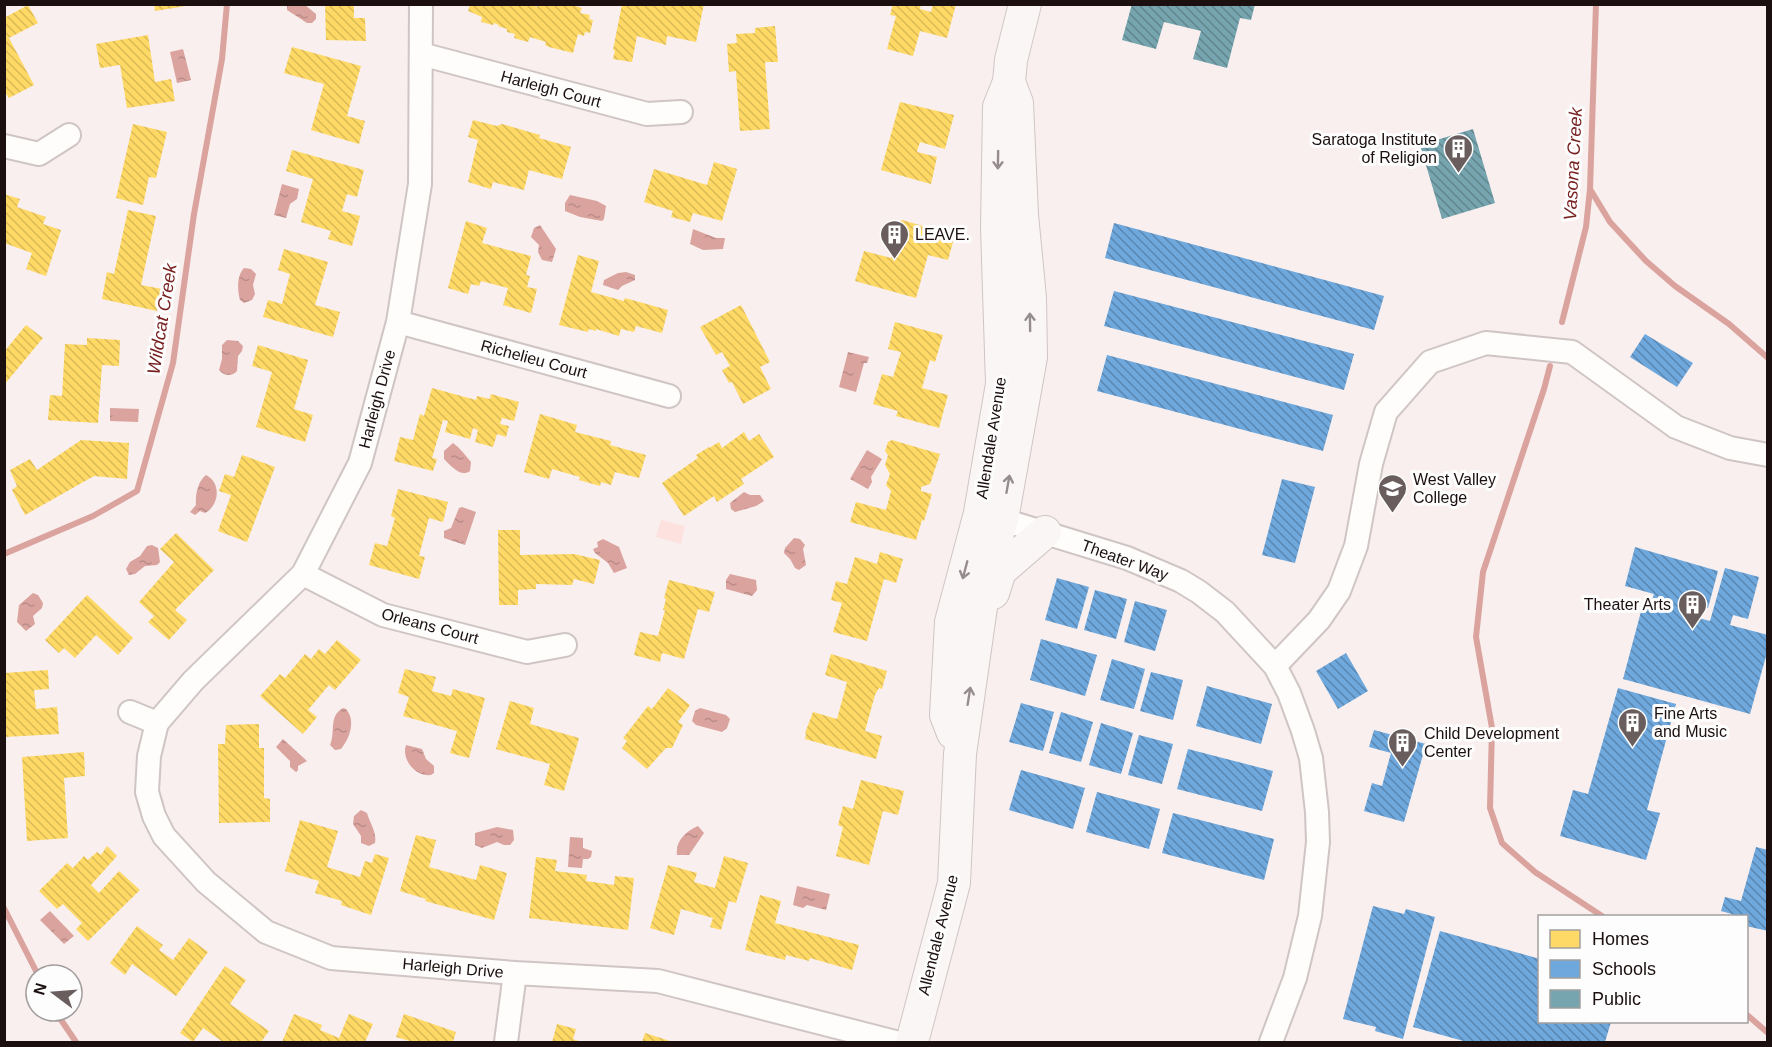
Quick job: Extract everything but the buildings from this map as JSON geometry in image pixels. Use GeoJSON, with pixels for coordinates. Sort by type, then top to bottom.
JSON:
{"type":"FeatureCollection","features":[{"type":"Feature","properties":{"kind":"street","name":"Harleigh Drive"},"geometry":{"type":"LineString","coordinates":[[421,4],[420,184],[398,322],[360,463],[303,574],[193,681],[157,723],[149,756],[147,792],[154,816],[164,836],[206,882],[266,932],[331,958],[515,973],[658,981],[895,1042]]}},
{"type":"Feature","properties":{"kind":"street","name":"Allendale Avenue"},"geometry":{"type":"LineString","coordinates":[[912,1042],[954,882],[960,754],[985,579],[1002,384],[996,228],[999,107],[1009,82],[1011,60],[1025,4]]}},
{"type":"Feature","properties":{"kind":"street","name":"Harleigh Court"},"geometry":{"type":"LineString","coordinates":[[421,54],[647,114],[681,112]]}},
{"type":"Feature","properties":{"kind":"street"},"geometry":{"type":"LineString","coordinates":[[4,146],[39,154],[69,135]]}},
{"type":"Feature","properties":{"kind":"street","name":"Richelieu Court"},"geometry":{"type":"LineString","coordinates":[[398,322],[669,396]]}},
{"type":"Feature","properties":{"kind":"street"},"geometry":{"type":"LineString","coordinates":[[1275,666],[1319,620],[1342,584],[1356,546],[1371,464],[1386,412],[1430,362],[1486,343],[1572,352],[1676,427],[1730,448],[1767,455]]}},
{"type":"Feature","properties":{"kind":"street","name":"Allendale Avenue"},"geometry":{"type":"LineString","coordinates":[[960,754],[946,715],[951,622],[991,516]]}},
{"type":"Feature","properties":{"kind":"street","name":"Theater Way"},"geometry":{"type":"LineString","coordinates":[[991,516],[1127,558],[1181,581],[1225,612],[1275,666],[1289,693],[1311,758],[1318,842],[1317,870],[1308,927],[1295,978],[1271,1042]]}},
{"type":"Feature","properties":{"kind":"street"},"geometry":{"type":"LineString","coordinates":[[978,636],[1000,571],[1045,532]]}},
{"type":"Feature","properties":{"kind":"street","name":"Orleans Court"},"geometry":{"type":"LineString","coordinates":[[303,574],[383,615],[526,652],[565,645]]}},
{"type":"Feature","properties":{"kind":"street"},"geometry":{"type":"LineString","coordinates":[[130,712],[157,723]]}},
{"type":"Feature","properties":{"kind":"street"},"geometry":{"type":"LineString","coordinates":[[506,1042],[515,973]]}},
{"type":"Feature","properties":{"kind":"shaded area"},"geometry":{"type":"Polygon","coordinates":[[[661,520],[685,526],[681,544],[656,537],[661,520]]]}},
{"type":"Feature","properties":{"kind":"water"},"geometry":{"type":"Polygon","coordinates":[[[287,5],[305,5],[316,14],[316,19],[312,23],[307,23],[287,10],[287,5]]]}},
{"type":"Feature","properties":{"kind":"water"},"geometry":{"type":"Polygon","coordinates":[[[183,49],[191,80],[177,83],[170,52],[183,49]]]}},
{"type":"Feature","properties":{"kind":"water"},"geometry":{"type":"Polygon","coordinates":[[[282,184],[299,189],[297,199],[290,204],[286,218],[274,215],[282,184]]]}},
{"type":"Feature","properties":{"kind":"water"},"geometry":{"type":"Polygon","coordinates":[[[570,195],[597,201],[606,206],[604,219],[602,221],[580,217],[565,211],[565,203],[570,195]]]}},
{"type":"Feature","properties":{"kind":"water"},"geometry":{"type":"Polygon","coordinates":[[[540,225],[556,249],[552,262],[542,260],[538,252],[539,245],[531,237],[534,228],[540,225]]]}},
{"type":"Feature","properties":{"kind":"water"},"geometry":{"type":"Polygon","coordinates":[[[693,229],[716,238],[725,238],[723,249],[703,250],[690,244],[693,229]]]}},
{"type":"Feature","properties":{"kind":"water"},"geometry":{"type":"Polygon","coordinates":[[[244,268],[251,269],[256,274],[253,285],[255,294],[252,300],[244,303],[240,300],[238,287],[244,268]]]}},
{"type":"Feature","properties":{"kind":"water"},"geometry":{"type":"Polygon","coordinates":[[[626,272],[635,275],[635,280],[618,290],[603,285],[604,280],[626,272]]]}},
{"type":"Feature","properties":{"kind":"water"},"geometry":{"type":"Polygon","coordinates":[[[227,340],[238,341],[243,346],[238,356],[237,371],[230,375],[223,374],[219,370],[222,345],[227,340]]]}},
{"type":"Feature","properties":{"kind":"water"},"geometry":{"type":"Polygon","coordinates":[[[848,352],[869,357],[867,363],[864,363],[856,392],[839,387],[848,352]]]}},
{"type":"Feature","properties":{"kind":"water"},"geometry":{"type":"Polygon","coordinates":[[[110,408],[139,409],[138,422],[110,421],[110,408]]]}},
{"type":"Feature","properties":{"kind":"water"},"geometry":{"type":"Polygon","coordinates":[[[453,443],[471,462],[470,471],[467,473],[453,468],[444,459],[444,451],[453,443]]]}},
{"type":"Feature","properties":{"kind":"water"},"geometry":{"type":"Polygon","coordinates":[[[867,450],[882,459],[871,477],[872,482],[868,489],[850,479],[867,450]]]}},
{"type":"Feature","properties":{"kind":"water"},"geometry":{"type":"Polygon","coordinates":[[[206,475],[214,483],[216,499],[214,505],[205,513],[200,511],[195,515],[190,512],[196,505],[198,488],[206,475]]]}},
{"type":"Feature","properties":{"kind":"water"},"geometry":{"type":"Polygon","coordinates":[[[744,492],[750,495],[760,495],[764,501],[756,506],[735,512],[731,509],[730,503],[744,492]]]}},
{"type":"Feature","properties":{"kind":"water"},"geometry":{"type":"Polygon","coordinates":[[[459,508],[476,512],[465,545],[444,538],[444,531],[451,528],[459,508]]]}},
{"type":"Feature","properties":{"kind":"water"},"geometry":{"type":"Polygon","coordinates":[[[794,538],[800,539],[805,545],[803,549],[806,565],[799,570],[784,553],[785,548],[794,538]]]}},
{"type":"Feature","properties":{"kind":"water"},"geometry":{"type":"Polygon","coordinates":[[[603,539],[619,547],[627,568],[614,573],[608,563],[595,553],[593,549],[598,547],[597,542],[603,539]]]}},
{"type":"Feature","properties":{"kind":"water"},"geometry":{"type":"Polygon","coordinates":[[[152,545],[158,548],[160,562],[157,565],[145,566],[135,574],[129,575],[126,569],[130,562],[140,556],[147,546],[152,545]]]}},
{"type":"Feature","properties":{"kind":"water"},"geometry":{"type":"Polygon","coordinates":[[[730,574],[756,580],[757,590],[752,596],[726,589],[726,580],[730,574]]]}},
{"type":"Feature","properties":{"kind":"water"},"geometry":{"type":"Polygon","coordinates":[[[33,593],[38,595],[43,603],[42,608],[33,616],[35,624],[26,631],[17,622],[19,605],[33,593]]]}},
{"type":"Feature","properties":{"kind":"water"},"geometry":{"type":"Polygon","coordinates":[[[343,708],[351,718],[351,729],[341,749],[335,750],[330,745],[334,720],[343,708]]]}},
{"type":"Feature","properties":{"kind":"water"},"geometry":{"type":"Polygon","coordinates":[[[700,708],[726,715],[730,719],[727,728],[722,732],[696,725],[692,721],[695,711],[700,708]]]}},
{"type":"Feature","properties":{"kind":"water"},"geometry":{"type":"Polygon","coordinates":[[[283,739],[307,761],[298,766],[296,772],[290,767],[290,761],[276,747],[283,739]]]}},
{"type":"Feature","properties":{"kind":"water"},"geometry":{"type":"Polygon","coordinates":[[[406,745],[422,749],[426,759],[434,766],[434,773],[425,775],[411,766],[406,756],[406,745]]]}},
{"type":"Feature","properties":{"kind":"water"},"geometry":{"type":"Polygon","coordinates":[[[361,810],[367,813],[375,835],[375,843],[369,846],[361,843],[361,836],[353,824],[354,816],[361,810]]]}},
{"type":"Feature","properties":{"kind":"water"},"geometry":{"type":"Polygon","coordinates":[[[698,826],[704,833],[689,855],[677,855],[682,837],[698,826]]]}},
{"type":"Feature","properties":{"kind":"water"},"geometry":{"type":"Polygon","coordinates":[[[497,827],[513,830],[514,840],[510,845],[497,842],[482,848],[475,845],[475,833],[497,827]]]}},
{"type":"Feature","properties":{"kind":"water"},"geometry":{"type":"Polygon","coordinates":[[[570,837],[583,838],[583,848],[592,851],[591,857],[583,859],[582,868],[568,867],[570,837]]]}},
{"type":"Feature","properties":{"kind":"water"},"geometry":{"type":"Polygon","coordinates":[[[797,886],[830,894],[826,910],[807,905],[803,908],[793,905],[797,886]]]}},
{"type":"Feature","properties":{"kind":"water"},"geometry":{"type":"Polygon","coordinates":[[[50,911],[74,936],[64,944],[40,920],[50,911]]]}},
{"type":"Feature","properties":{"kind":"waterway","name":"Wildcat Creek"},"geometry":{"type":"LineString","coordinates":[[4,554],[93,516],[137,491],[173,363],[194,214],[222,59],[227,4]]}},
{"type":"Feature","properties":{"kind":"waterway","name":"Vasona Creek"},"geometry":{"type":"LineString","coordinates":[[1562,322],[1586,227],[1590,189],[1596,4]]}},
{"type":"Feature","properties":{"kind":"waterway"},"geometry":{"type":"LineString","coordinates":[[1590,189],[1610,222],[1646,261],[1675,286],[1729,324],[1768,358]]}},
{"type":"Feature","properties":{"kind":"waterway","name":"Vasona Creek"},"geometry":{"type":"LineString","coordinates":[[1550,366],[1483,572],[1476,637],[1492,728],[1490,808],[1502,843],[1535,872],[1600,915]]}},
{"type":"Feature","properties":{"kind":"waterway","name":"Wildcat Creek"},"geometry":{"type":"LineString","coordinates":[[4,908],[32,963]]}},
{"type":"Feature","properties":{"kind":"waterway","name":"Vasona Creek"},"geometry":{"type":"LineString","coordinates":[[1748,1016],[1768,1033]]}},
{"type":"Feature","properties":{"kind":"waterway","name":"Wildcat Creek"},"geometry":{"type":"LineString","coordinates":[[63,1023],[76,1042]]}},
{"type":"Feature","properties":{"kind":"place","name":"Saratoga Institute of Religion"},"geometry":{"type":"Point","coordinates":[1458,174]}},
{"type":"Feature","properties":{"kind":"place","name":"LEAVE."},"geometry":{"type":"Point","coordinates":[894,260]}},
{"type":"Feature","properties":{"kind":"place","name":"West Valley College"},"geometry":{"type":"Point","coordinates":[1392,514]}},
{"type":"Feature","properties":{"kind":"place","name":"Theater Arts"},"geometry":{"type":"Point","coordinates":[1692,630]}},
{"type":"Feature","properties":{"kind":"place","name":"Fine Arts and Music"},"geometry":{"type":"Point","coordinates":[1633,748]}},
{"type":"Feature","properties":{"kind":"place","name":"Child Development Center"},"geometry":{"type":"Point","coordinates":[1403,768]}}]}
